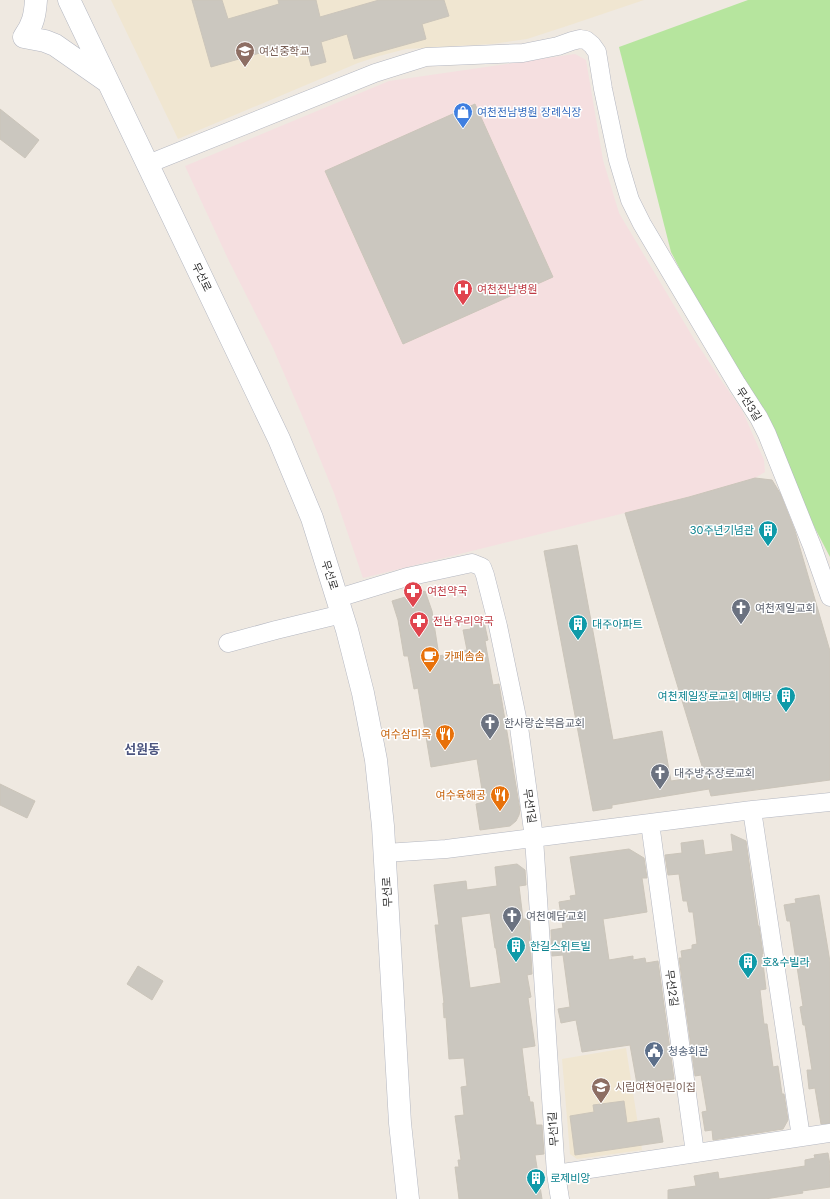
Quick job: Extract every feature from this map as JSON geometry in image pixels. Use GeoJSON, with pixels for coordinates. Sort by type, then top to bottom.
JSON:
{"type":"FeatureCollection","features":[{"type":"Feature","properties":{"kind":"street"},"geometry":{"type":"LineString","coordinates":[[36,0],[33,23],[24,37],[45,41],[55,45],[109,84]]}},
{"type":"Feature","properties":{"kind":"street","name":"무선로"},"geometry":{"type":"LineString","coordinates":[[70,0],[279,439],[312,518],[340,606],[356,663],[370,728],[380,794],[385,853],[400,1123],[408,1199]]}},
{"type":"Feature","properties":{"kind":"street","name":"무선3길"},"geometry":{"type":"LineString","coordinates":[[148,164],[375,73],[426,57],[523,53],[558,46],[580,39],[586,40],[597,52],[618,160],[630,200],[642,224],[764,428],[812,546],[830,596]]}},
{"type":"Feature","properties":{"kind":"street","name":"무선1길"},"geometry":{"type":"LineString","coordinates":[[340,606],[407,577],[472,563],[482,567],[493,606],[515,705],[534,838],[556,1174],[560,1199]]}},
{"type":"Feature","properties":{"kind":"street"},"geometry":{"type":"LineString","coordinates":[[228,643],[276,630],[340,606]]}},
{"type":"Feature","properties":{"kind":"street"},"geometry":{"type":"LineString","coordinates":[[385,853],[446,850],[752,810],[830,802]]}},
{"type":"Feature","properties":{"kind":"street"},"geometry":{"type":"LineString","coordinates":[[752,810],[801,1137]]}},
{"type":"Feature","properties":{"kind":"street","name":"무선2길"},"geometry":{"type":"LineString","coordinates":[[650,824],[695,1153]]}},
{"type":"Feature","properties":{"kind":"street"},"geometry":{"type":"LineString","coordinates":[[556,1174],[830,1133]]}},
{"type":"Feature","properties":{"kind":"shaded area","name":"여선중학교"},"geometry":{"type":"Polygon","coordinates":[[[111,0],[644,0],[527,39],[492,44],[406,49],[379,56],[358,63],[178,139],[111,0]]]}},
{"type":"Feature","properties":{"kind":"shaded area","name":"여천전남병원"},"geometry":{"type":"Polygon","coordinates":[[[575,54],[586,60],[603,160],[619,213],[694,339],[742,410],[764,460],[765,472],[755,478],[689,497],[363,578],[334,493],[273,348],[228,259],[185,166],[389,81],[575,54]]]}},
{"type":"Feature","properties":{"kind":"shaded area","name":"시립여천어린이집"},"geometry":{"type":"Polygon","coordinates":[[[626,1048],[642,1150],[577,1159],[570,1154],[562,1059],[626,1048]]]}},
{"type":"Feature","properties":{"kind":"green space"},"geometry":{"type":"Polygon","coordinates":[[[748,0],[830,0],[830,557],[671,252],[619,47],[748,0]]]}},
{"type":"Feature","properties":{"kind":"building"},"geometry":{"type":"Polygon","coordinates":[[[192,0],[222,0],[228,19],[279,4],[278,0],[316,0],[320,17],[379,0],[444,0],[449,16],[422,24],[426,39],[354,59],[347,34],[321,42],[326,62],[311,66],[306,46],[283,53],[281,47],[211,67],[192,0]]]}},
{"type":"Feature","properties":{"kind":"building","name":"여천전남병원"},"geometry":{"type":"Polygon","coordinates":[[[475,104],[553,277],[403,344],[325,171],[475,104]]]}},
{"type":"Feature","properties":{"kind":"building"},"geometry":{"type":"Polygon","coordinates":[[[0,109],[39,140],[25,158],[0,139],[0,109]]]}},
{"type":"Feature","properties":{"kind":"building","name":"여천제일교회"},"geometry":{"type":"Polygon","coordinates":[[[755,478],[772,480],[780,493],[795,531],[830,651],[830,780],[711,796],[709,789],[612,805],[612,808],[593,811],[544,551],[577,545],[613,740],[662,731],[671,781],[705,776],[625,513],[755,478]]]}},
{"type":"Feature","properties":{"kind":"building"},"geometry":{"type":"Polygon","coordinates":[[[425,591],[432,611],[439,656],[467,650],[463,630],[471,629],[469,620],[483,617],[488,640],[485,641],[493,685],[499,684],[520,810],[516,821],[510,826],[480,830],[476,804],[484,802],[477,759],[431,767],[418,688],[414,689],[408,656],[404,656],[398,620],[392,601],[425,591]]]}},
{"type":"Feature","properties":{"kind":"building"},"geometry":{"type":"Polygon","coordinates":[[[0,784],[35,801],[27,818],[0,805],[0,784]]]}},
{"type":"Feature","properties":{"kind":"building"},"geometry":{"type":"Polygon","coordinates":[[[731,834],[746,841],[763,954],[766,989],[760,990],[764,1024],[767,1024],[773,1067],[778,1066],[788,1120],[783,1129],[713,1140],[712,1130],[705,1131],[702,1112],[707,1111],[701,1075],[695,1076],[679,958],[682,958],[681,951],[692,949],[692,945],[697,944],[693,912],[689,912],[687,901],[683,901],[679,874],[668,875],[665,855],[682,853],[681,843],[703,840],[705,855],[733,851],[731,834]]]}},
{"type":"Feature","properties":{"kind":"building"},"geometry":{"type":"Polygon","coordinates":[[[629,849],[644,858],[647,878],[642,878],[647,912],[603,919],[609,960],[633,956],[633,960],[645,958],[646,963],[658,961],[674,1079],[637,1084],[630,1045],[582,1052],[576,1020],[561,1023],[558,1009],[570,1007],[563,955],[552,956],[551,930],[563,928],[559,902],[571,900],[570,896],[576,895],[570,857],[629,849]]]}},
{"type":"Feature","properties":{"kind":"building"},"geometry":{"type":"Polygon","coordinates":[[[517,864],[525,870],[526,885],[519,886],[523,919],[529,919],[532,974],[527,975],[531,997],[528,998],[535,1046],[522,1048],[528,1097],[529,1096],[530,1102],[533,1102],[536,1125],[542,1125],[544,1154],[535,1155],[542,1199],[459,1199],[455,1167],[459,1167],[458,1160],[461,1160],[455,1116],[464,1115],[461,1087],[467,1086],[464,1058],[449,1059],[446,1017],[444,1018],[444,1003],[435,925],[439,925],[434,885],[466,881],[467,890],[497,886],[495,867],[517,864]],[[490,913],[461,917],[470,988],[501,983],[490,913]]]}},
{"type":"Feature","properties":{"kind":"building"},"geometry":{"type":"Polygon","coordinates":[[[819,895],[830,962],[830,1123],[821,1124],[815,1088],[809,1089],[807,1070],[812,1070],[805,1025],[803,1025],[800,1007],[803,1006],[790,921],[787,921],[784,905],[796,903],[795,899],[819,895]]]}},
{"type":"Feature","properties":{"kind":"building"},"geometry":{"type":"Polygon","coordinates":[[[138,966],[163,981],[152,1000],[127,984],[138,966]]]}},
{"type":"Feature","properties":{"kind":"building","name":"시립여천어린이집"},"geometry":{"type":"Polygon","coordinates":[[[624,1101],[627,1123],[659,1118],[663,1142],[575,1155],[570,1116],[594,1112],[593,1105],[624,1101]]]}},
{"type":"Feature","properties":{"kind":"building"},"geometry":{"type":"Polygon","coordinates":[[[828,1153],[830,1165],[830,1187],[765,1199],[668,1199],[668,1190],[696,1186],[694,1176],[718,1172],[719,1179],[805,1166],[805,1160],[815,1158],[814,1155],[828,1153]]]}},
{"type":"Feature","properties":{"kind":"place","name":"여선중학교"},"geometry":{"type":"Point","coordinates":[245,68]}},
{"type":"Feature","properties":{"kind":"place","name":"여천전남병원 장례식장"},"geometry":{"type":"Point","coordinates":[463,129]}},
{"type":"Feature","properties":{"kind":"place","name":"여천전남병원"},"geometry":{"type":"Point","coordinates":[463,306]}},
{"type":"Feature","properties":{"kind":"place","name":"30주년기념관"},"geometry":{"type":"Point","coordinates":[768,547]}},
{"type":"Feature","properties":{"kind":"place","name":"여천약국"},"geometry":{"type":"Point","coordinates":[413,608]}},
{"type":"Feature","properties":{"kind":"place","name":"여천제일교회"},"geometry":{"type":"Point","coordinates":[741,625]}},
{"type":"Feature","properties":{"kind":"place","name":"전남우리약국"},"geometry":{"type":"Point","coordinates":[419,638]}},
{"type":"Feature","properties":{"kind":"place","name":"대주아파트"},"geometry":{"type":"Point","coordinates":[578,641]}},
{"type":"Feature","properties":{"kind":"place","name":"카페솜솜"},"geometry":{"type":"Point","coordinates":[430,673]}},
{"type":"Feature","properties":{"kind":"place","name":"여천제일장로교회 예배당"},"geometry":{"type":"Point","coordinates":[786,713]}},
{"type":"Feature","properties":{"kind":"place","name":"한사랑순복음교회"},"geometry":{"type":"Point","coordinates":[490,740]}},
{"type":"Feature","properties":{"kind":"place","name":"여수삼미옥"},"geometry":{"type":"Point","coordinates":[445,751]}},
{"type":"Feature","properties":{"kind":"place","name":"대주방주장로교회"},"geometry":{"type":"Point","coordinates":[660,790]}},
{"type":"Feature","properties":{"kind":"place","name":"여수육해공"},"geometry":{"type":"Point","coordinates":[500,812]}},
{"type":"Feature","properties":{"kind":"place","name":"여천예담교회"},"geometry":{"type":"Point","coordinates":[512,933]}},
{"type":"Feature","properties":{"kind":"place","name":"한길스위트빌"},"geometry":{"type":"Point","coordinates":[516,963]}},
{"type":"Feature","properties":{"kind":"place","name":"호&수빌라"},"geometry":{"type":"Point","coordinates":[748,979]}},
{"type":"Feature","properties":{"kind":"place","name":"청송회관"},"geometry":{"type":"Point","coordinates":[654,1068]}},
{"type":"Feature","properties":{"kind":"place","name":"시립여천어린이집"},"geometry":{"type":"Point","coordinates":[601,1104]}},
{"type":"Feature","properties":{"kind":"place","name":"로제비앙"},"geometry":{"type":"Point","coordinates":[536,1195]}},
{"type":"Feature","properties":{"kind":"district","name":"선원동"},"geometry":{"type":"Point","coordinates":[142,749]}}]}
